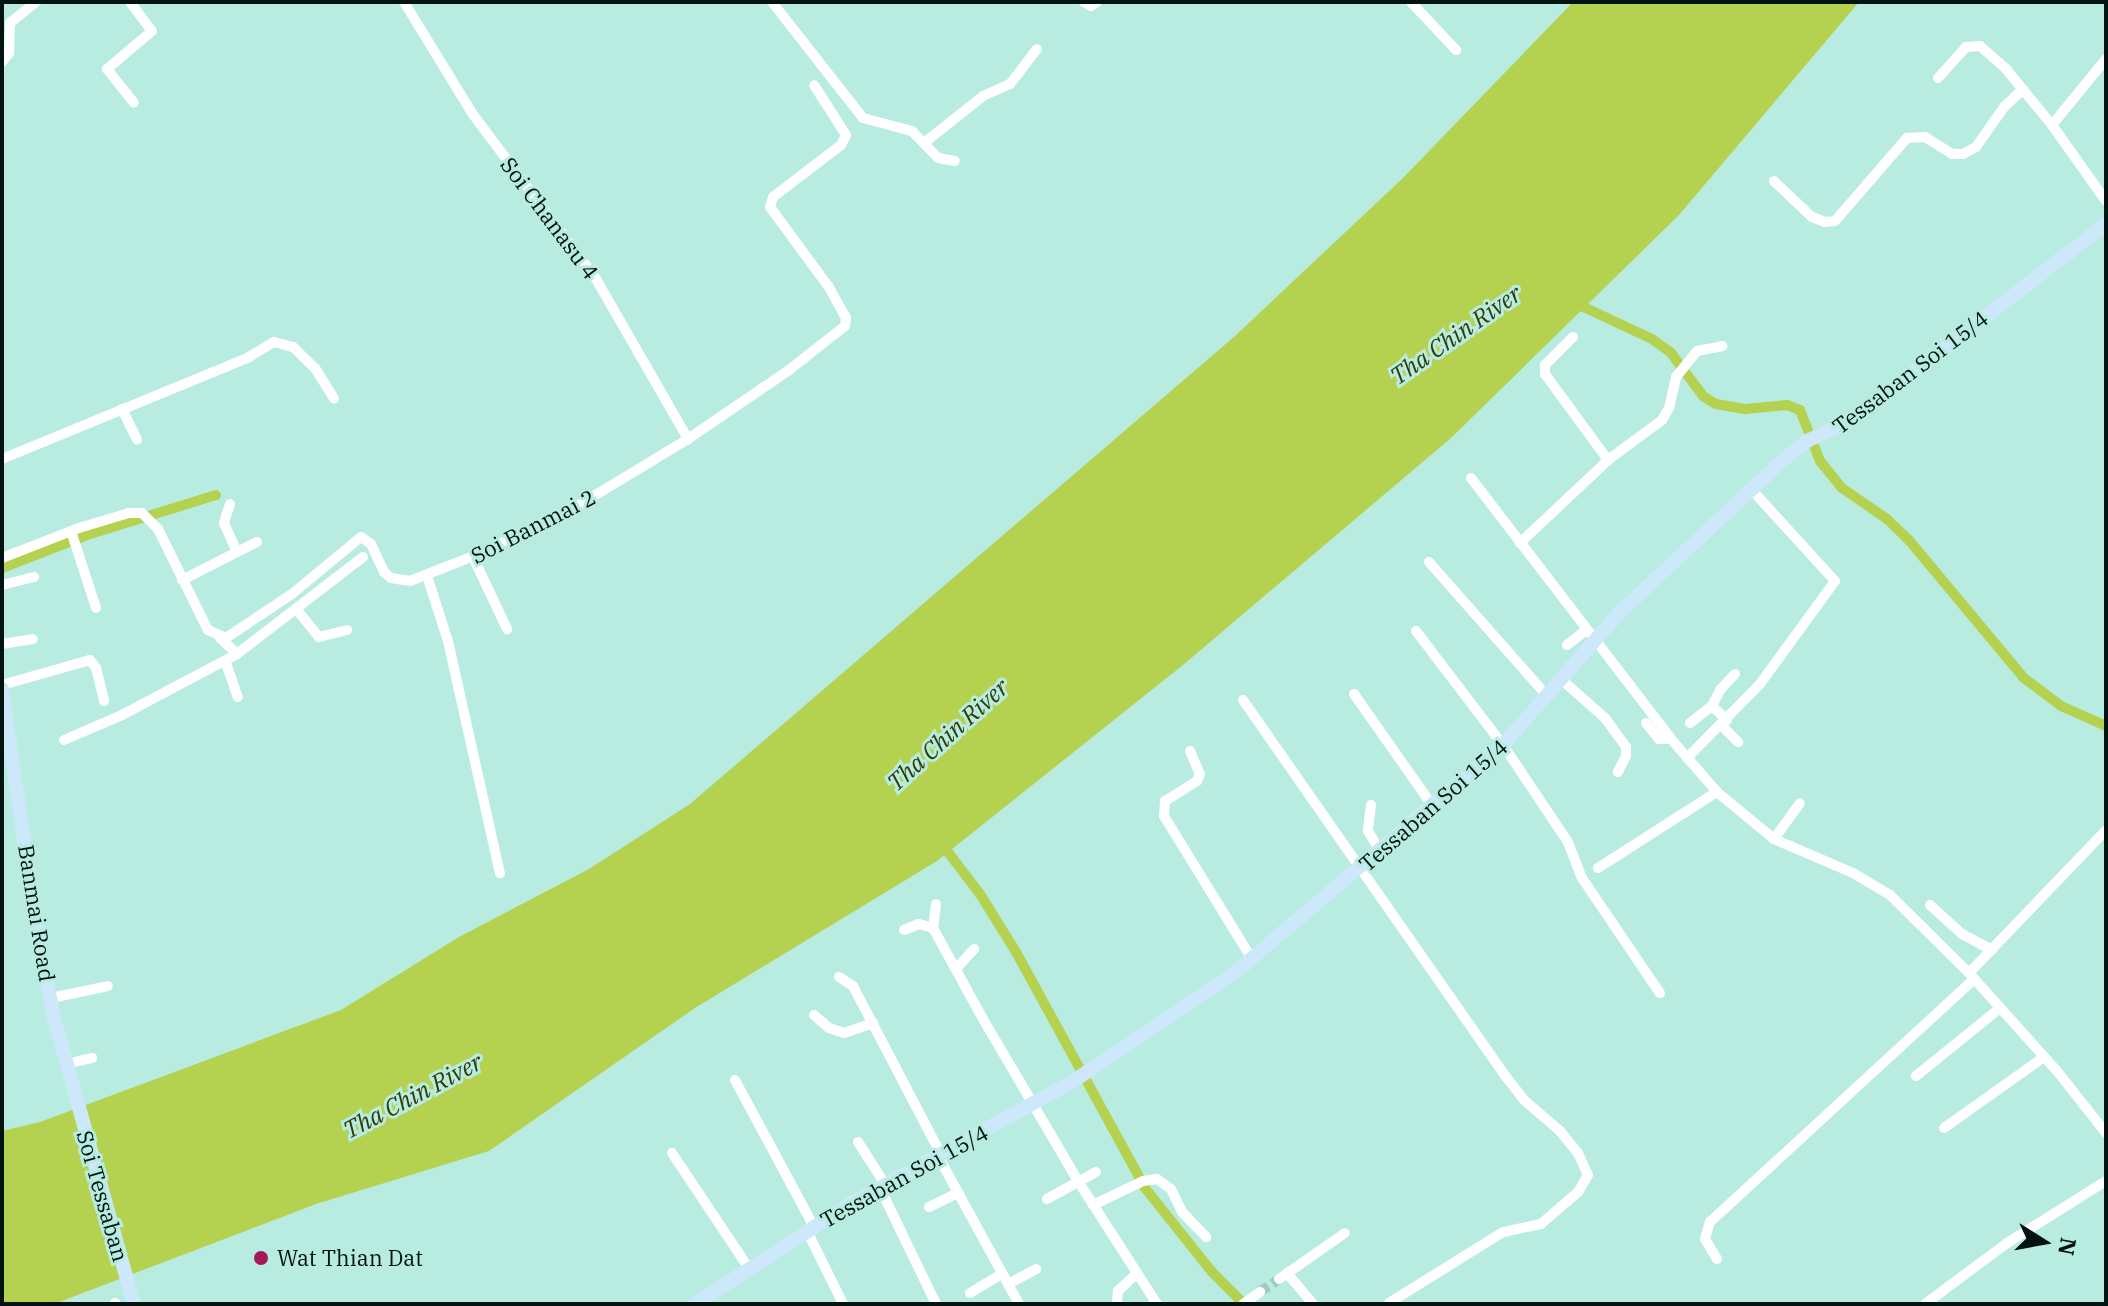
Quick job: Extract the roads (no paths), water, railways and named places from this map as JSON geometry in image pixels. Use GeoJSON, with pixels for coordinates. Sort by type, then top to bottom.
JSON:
{"type":"FeatureCollection","features":[{"type":"Feature","properties":{"kind":"street"},"geometry":{"type":"LineString","coordinates":[[130,2],[152,31],[107,69],[134,103]]}},
{"type":"Feature","properties":{"kind":"street","name":"Soi Chanasu 4"},"geometry":{"type":"LineString","coordinates":[[404,2],[490,140],[596,279],[688,439]]}},
{"type":"Feature","properties":{"kind":"street"},"geometry":{"type":"LineString","coordinates":[[772,2],[863,118],[904,128],[938,158],[955,161]]}},
{"type":"Feature","properties":{"kind":"street"},"geometry":{"type":"LineString","coordinates":[[1084,2],[1091,6],[1097,2]]}},
{"type":"Feature","properties":{"kind":"street"},"geometry":{"type":"LineString","coordinates":[[1411,2],[1456,50]]}},
{"type":"Feature","properties":{"kind":"street"},"geometry":{"type":"LineString","coordinates":[[2,62],[9,53],[10,23],[30,3]]}},
{"type":"Feature","properties":{"kind":"street"},"geometry":{"type":"LineString","coordinates":[[1938,78],[1972,44],[1980,46],[2023,89],[2106,201]]}},
{"type":"Feature","properties":{"kind":"street"},"geometry":{"type":"LineString","coordinates":[[924,143],[983,96],[1010,84],[1037,49]]}},
{"type":"Feature","properties":{"kind":"street"},"geometry":{"type":"LineString","coordinates":[[2052,125],[2106,59]]}},
{"type":"Feature","properties":{"kind":"street","name":"Soi Banmai 2"},"geometry":{"type":"LineString","coordinates":[[220,638],[234,636],[292,594],[361,537],[371,544],[384,572],[397,580],[427,576],[579,505],[688,439],[789,370],[846,323],[828,286],[770,207],[773,197],[841,145],[846,135],[814,85]]}},
{"type":"Feature","properties":{"kind":"street"},"geometry":{"type":"LineString","coordinates":[[1774,181],[1812,217],[1825,222],[1835,221],[1907,138],[1925,137],[1941,148],[1963,154],[1976,147],[2004,107],[2023,89]]}},
{"type":"Feature","properties":{"kind":"street","name":"Tessaban Soi 15/4"},"geometry":{"type":"LineString","coordinates":[[695,1304],[810,1229],[1075,1080],[1252,959],[1503,745],[1562,680],[1590,635],[1809,440],[1850,421],[2106,224]]}},
{"type":"Feature","properties":{"kind":"street"},"geometry":{"type":"LineString","coordinates":[[1573,337],[1545,365],[1545,374],[1608,460]]}},
{"type":"Feature","properties":{"kind":"street"},"geometry":{"type":"LineString","coordinates":[[2,459],[281,341],[315,368],[334,399]]}},
{"type":"Feature","properties":{"kind":"street"},"geometry":{"type":"LineString","coordinates":[[1520,543],[1608,460],[1662,420],[1669,408],[1676,377],[1697,351],[1723,346]]}},
{"type":"Feature","properties":{"kind":"street"},"geometry":{"type":"LineString","coordinates":[[122,409],[137,440]]}},
{"type":"Feature","properties":{"kind":"street"},"geometry":{"type":"LineString","coordinates":[[1471,478],[1671,739],[1717,792],[1774,839],[1874,884],[1915,918],[2044,1057],[2106,1133]]}},
{"type":"Feature","properties":{"kind":"street"},"geometry":{"type":"LineString","coordinates":[[1687,758],[1760,684],[1835,581],[1752,490]]}},
{"type":"Feature","properties":{"kind":"street"},"geometry":{"type":"LineString","coordinates":[[230,504],[224,523],[237,552]]}},
{"type":"Feature","properties":{"kind":"street"},"geometry":{"type":"LineString","coordinates":[[2,558],[71,531],[129,513],[142,513],[158,529],[208,630],[237,654]]}},
{"type":"Feature","properties":{"kind":"street"},"geometry":{"type":"LineString","coordinates":[[71,531],[96,608]]}},
{"type":"Feature","properties":{"kind":"street"},"geometry":{"type":"LineString","coordinates":[[182,580],[257,542]]}},
{"type":"Feature","properties":{"kind":"street"},"geometry":{"type":"LineString","coordinates":[[64,740],[226,663],[363,557]]}},
{"type":"Feature","properties":{"kind":"street"},"geometry":{"type":"LineString","coordinates":[[473,557],[507,629]]}},
{"type":"Feature","properties":{"kind":"street"},"geometry":{"type":"LineString","coordinates":[[1429,562],[1547,696]]}},
{"type":"Feature","properties":{"kind":"street"},"geometry":{"type":"LineString","coordinates":[[427,576],[448,641],[500,873]]}},
{"type":"Feature","properties":{"kind":"street"},"geometry":{"type":"LineString","coordinates":[[2,585],[34,577]]}},
{"type":"Feature","properties":{"kind":"street"},"geometry":{"type":"LineString","coordinates":[[297,610],[319,637],[347,630]]}},
{"type":"Feature","properties":{"kind":"street"},"geometry":{"type":"LineString","coordinates":[[1416,631],[1503,745],[1568,842],[1582,878],[1660,993]]}},
{"type":"Feature","properties":{"kind":"street"},"geometry":{"type":"LineString","coordinates":[[1567,645],[1590,635]]}},
{"type":"Feature","properties":{"kind":"street"},"geometry":{"type":"LineString","coordinates":[[2,644],[33,639]]}},
{"type":"Feature","properties":{"kind":"street"},"geometry":{"type":"LineString","coordinates":[[2,687],[90,660],[96,668],[104,701]]}},
{"type":"Feature","properties":{"kind":"street"},"geometry":{"type":"LineString","coordinates":[[226,663],[238,697]]}},
{"type":"Feature","properties":{"kind":"street"},"geometry":{"type":"LineString","coordinates":[[1690,723],[1712,706],[1720,690],[1735,674]]}},
{"type":"Feature","properties":{"kind":"street"},"geometry":{"type":"LineString","coordinates":[[1562,680],[1605,718],[1626,747],[1626,756],[1618,772]]}},
{"type":"Feature","properties":{"kind":"street","name":"Banmai Road"},"geometry":{"type":"LineString","coordinates":[[2,687],[38,936],[73,1088]]}},
{"type":"Feature","properties":{"kind":"street"},"geometry":{"type":"LineString","coordinates":[[1354,694],[1432,805]]}},
{"type":"Feature","properties":{"kind":"street"},"geometry":{"type":"LineString","coordinates":[[1243,700],[1363,867],[1507,1078],[1524,1100],[1560,1131],[1578,1153],[1588,1175],[1578,1192],[1541,1224],[1503,1232],[1389,1303]]}},
{"type":"Feature","properties":{"kind":"street"},"geometry":{"type":"LineString","coordinates":[[1712,706],[1738,742]]}},
{"type":"Feature","properties":{"kind":"street"},"geometry":{"type":"LineString","coordinates":[[1646,723],[1659,739],[1671,739]]}},
{"type":"Feature","properties":{"kind":"street"},"geometry":{"type":"LineString","coordinates":[[1190,751],[1200,774],[1197,781],[1165,801],[1164,816],[1252,959]]}},
{"type":"Feature","properties":{"kind":"street"},"geometry":{"type":"LineString","coordinates":[[1598,868],[1717,792]]}},
{"type":"Feature","properties":{"kind":"street"},"geometry":{"type":"LineString","coordinates":[[1774,839],[1800,803]]}},
{"type":"Feature","properties":{"kind":"street"},"geometry":{"type":"LineString","coordinates":[[1371,805],[1368,831],[1380,851]]}},
{"type":"Feature","properties":{"kind":"street"},"geometry":{"type":"LineString","coordinates":[[1717,1259],[1705,1239],[1710,1222],[1971,976],[2106,830]]}},
{"type":"Feature","properties":{"kind":"street"},"geometry":{"type":"LineString","coordinates":[[936,904],[933,928],[1078,1181],[1157,1304]]}},
{"type":"Feature","properties":{"kind":"street"},"geometry":{"type":"LineString","coordinates":[[1930,905],[1962,934],[1992,950]]}},
{"type":"Feature","properties":{"kind":"street"},"geometry":{"type":"LineString","coordinates":[[904,930],[919,924],[933,928]]}},
{"type":"Feature","properties":{"kind":"street"},"geometry":{"type":"LineString","coordinates":[[956,969],[974,949]]}},
{"type":"Feature","properties":{"kind":"street"},"geometry":{"type":"LineString","coordinates":[[839,977],[853,986],[958,1193],[1019,1304]]}},
{"type":"Feature","properties":{"kind":"street"},"geometry":{"type":"LineString","coordinates":[[51,998],[108,986]]}},
{"type":"Feature","properties":{"kind":"street"},"geometry":{"type":"LineString","coordinates":[[1916,1076],[2000,1008]]}},
{"type":"Feature","properties":{"kind":"street"},"geometry":{"type":"LineString","coordinates":[[814,1015],[829,1028],[844,1033],[873,1023]]}},
{"type":"Feature","properties":{"kind":"street"},"geometry":{"type":"LineString","coordinates":[[1944,1128],[2044,1057]]}},
{"type":"Feature","properties":{"kind":"street"},"geometry":{"type":"LineString","coordinates":[[66,1064],[92,1058]]}},
{"type":"Feature","properties":{"kind":"street"},"geometry":{"type":"LineString","coordinates":[[735,1080],[810,1229],[843,1304]]}},
{"type":"Feature","properties":{"kind":"street","name":"Soi Tessaban"},"geometry":{"type":"LineString","coordinates":[[73,1088],[134,1304]]}},
{"type":"Feature","properties":{"kind":"street"},"geometry":{"type":"LineString","coordinates":[[858,1142],[883,1186],[936,1304]]}},
{"type":"Feature","properties":{"kind":"street"},"geometry":{"type":"LineString","coordinates":[[672,1153],[748,1267]]}},
{"type":"Feature","properties":{"kind":"street"},"geometry":{"type":"LineString","coordinates":[[1047,1199],[1096,1172]]}},
{"type":"Feature","properties":{"kind":"street"},"geometry":{"type":"LineString","coordinates":[[1093,1205],[1147,1180],[1157,1179],[1171,1189],[1182,1212],[1206,1237]]}},
{"type":"Feature","properties":{"kind":"street"},"geometry":{"type":"LineString","coordinates":[[1925,1304],[2007,1243],[2106,1181]]}},
{"type":"Feature","properties":{"kind":"street"},"geometry":{"type":"LineString","coordinates":[[929,1207],[958,1193]]}},
{"type":"Feature","properties":{"kind":"street"},"geometry":{"type":"LineString","coordinates":[[1313,1304],[1283,1276],[1345,1233]]}},
{"type":"Feature","properties":{"kind":"street"},"geometry":{"type":"LineString","coordinates":[[970,1293],[1036,1269]]}},
{"type":"Feature","properties":{"kind":"street"},"geometry":{"type":"LineString","coordinates":[[1117,1302],[1118,1291],[1136,1274]]}},
{"type":"Feature","properties":{"kind":"water","name":"Tha Chin River"},"geometry":{"type":"Polygon","coordinates":[[[1573,2],[1859,2],[1679,215],[1451,438],[1183,665],[937,861],[695,1008],[489,1151],[316,1204],[54,1304],[2,1304],[2,1131],[40,1122],[341,1010],[459,937],[589,869],[690,804],[1235,336],[1403,178],[1573,2]]]}},
{"type":"Feature","properties":{"kind":"waterway"},"geometry":{"type":"LineString","coordinates":[[1575,303],[1652,339],[1671,353],[1703,396],[1716,404],[1745,409],[1787,405],[1800,410],[1820,461],[1842,488],[1887,519],[1908,539],[2024,678],[2061,706],[2106,726]]}},
{"type":"Feature","properties":{"kind":"waterway"},"geometry":{"type":"LineString","coordinates":[[2,568],[87,535],[216,495]]}},
{"type":"Feature","properties":{"kind":"waterway"},"geometry":{"type":"LineString","coordinates":[[941,843],[980,894],[1016,952],[1145,1188],[1212,1272],[1244,1304]]}},
{"type":"Feature","properties":{"kind":"tunnel"},"geometry":{"type":"LineString","coordinates":[[1260,1292],[1279,1279]]}},
{"type":"Feature","properties":{"kind":"place","name":"Wat Thian Dat"},"geometry":{"type":"Point","coordinates":[261,1258]}}]}
